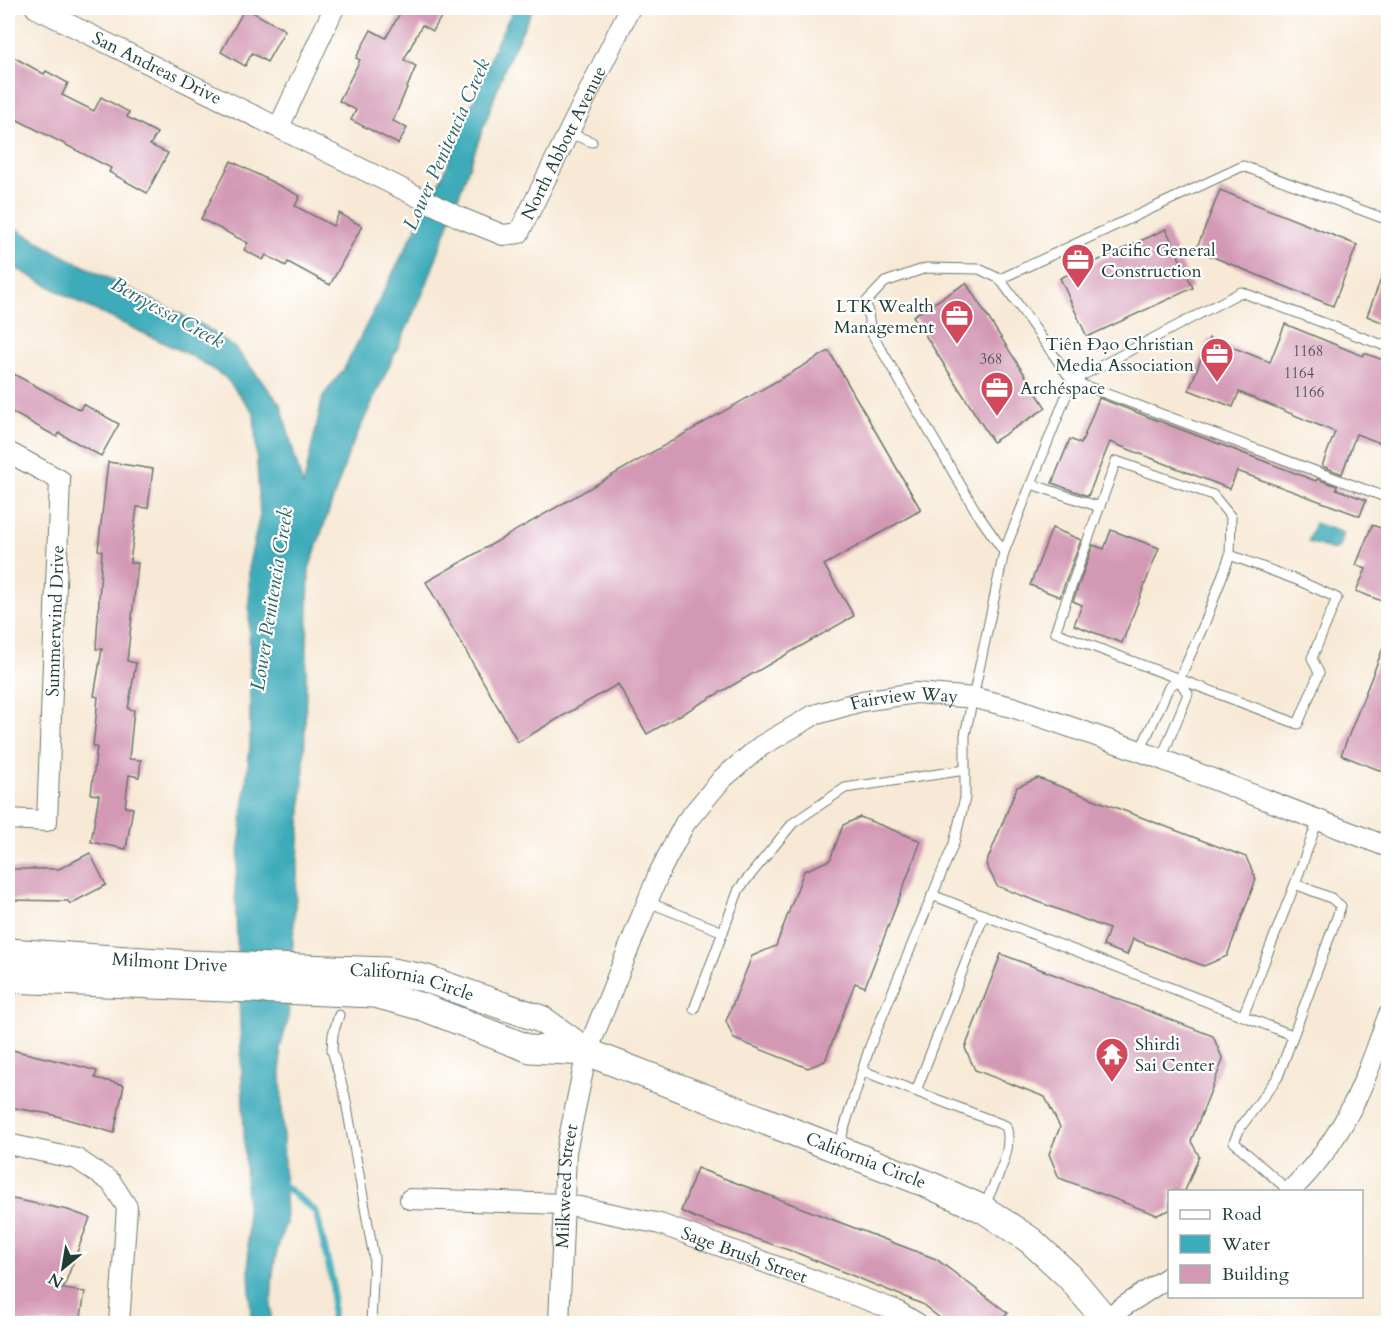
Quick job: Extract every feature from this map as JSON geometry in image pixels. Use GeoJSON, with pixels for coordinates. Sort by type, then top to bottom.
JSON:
{"type":"FeatureCollection","features":[{"type":"Feature","properties":{"kind":"street","name":"San Andreas Drive"},"geometry":{"type":"LineString","coordinates":[[36,8],[279,127]]}},
{"type":"Feature","properties":{"kind":"street"},"geometry":{"type":"LineString","coordinates":[[279,127],[334,8]]}},
{"type":"Feature","properties":{"kind":"street","name":"North Abbott Avenue"},"geometry":{"type":"LineString","coordinates":[[279,127],[461,218],[503,235],[519,233],[630,8]]}},
{"type":"Feature","properties":{"kind":"street","name":"Summerwind Drive"},"geometry":{"type":"LineString","coordinates":[[8,452],[60,480],[47,821],[8,819]]}},
{"type":"Feature","properties":{"kind":"street","name":"Fairview Way"},"geometry":{"type":"LineString","coordinates":[[587,1052],[668,854],[685,823],[722,779],[761,746],[814,715],[862,701],[916,693],[975,698],[1012,707],[1140,751],[1389,847]]}},
{"type":"Feature","properties":{"kind":"street","name":"Milmont Drive"},"geometry":{"type":"LineString","coordinates":[[8,951],[334,991]]}},
{"type":"Feature","properties":{"kind":"street","name":"California Circle"},"geometry":{"type":"LineString","coordinates":[[334,991],[387,971],[424,978],[474,993],[541,1019],[587,1052],[925,1183],[983,1209],[1030,1240],[1070,1276],[1108,1321]]}},
{"type":"Feature","properties":{"kind":"street","name":"Milmont Drive"},"geometry":{"type":"LineString","coordinates":[[8,979],[194,975]]}},
{"type":"Feature","properties":{"kind":"street"},"geometry":{"type":"LineString","coordinates":[[1290,1190],[1329,1149],[1349,1117],[1364,1085],[1389,1016]]}},
{"type":"Feature","properties":{"kind":"street","name":"Milkweed Street"},"geometry":{"type":"LineString","coordinates":[[559,1323],[566,1152],[587,1052]]}},
{"type":"Feature","properties":{"kind":"street"},"geometry":{"type":"LineString","coordinates":[[8,1144],[77,1159],[111,1182],[127,1207],[119,1323]]}},
{"type":"Feature","properties":{"kind":"street","name":"Sage Brush Street"},"geometry":{"type":"LineString","coordinates":[[410,1199],[565,1204],[660,1224],[896,1310],[918,1323]]}},
{"type":"Feature","properties":{"kind":"street"},"geometry":{"type":"LineString","coordinates":[[1108,1321],[1168,1277]]}},
{"type":"Feature","properties":{"kind":"lane"},"geometry":{"type":"LineString","coordinates":[[569,133],[592,142]]}},
{"type":"Feature","properties":{"kind":"lane"},"geometry":{"type":"LineString","coordinates":[[1000,279],[1242,166],[1389,220]]}},
{"type":"Feature","properties":{"kind":"lane"},"geometry":{"type":"LineString","coordinates":[[1004,552],[977,513],[871,332],[866,302],[885,282],[926,268],[979,269],[1000,279],[1072,381],[1389,498]]}},
{"type":"Feature","properties":{"kind":"lane"},"geometry":{"type":"LineString","coordinates":[[838,1149],[863,1071],[954,843],[965,798],[965,735],[975,698],[1004,552],[1072,381],[1241,292],[1389,347]]}},
{"type":"Feature","properties":{"kind":"lane"},"geometry":{"type":"LineString","coordinates":[[1140,751],[1169,687],[1179,680],[1206,620],[1230,555],[1231,517],[1213,495],[1116,461],[1055,632],[1179,680],[1298,724],[1319,673],[1312,658],[1337,598],[1298,580],[1230,555]]}},
{"type":"Feature","properties":{"kind":"lane"},"geometry":{"type":"LineString","coordinates":[[1031,484],[1100,507]]}},
{"type":"Feature","properties":{"kind":"lane"},"geometry":{"type":"LineString","coordinates":[[1161,759],[1188,694],[1179,680]]}},
{"type":"Feature","properties":{"kind":"lane"},"geometry":{"type":"LineString","coordinates":[[694,1009],[739,889],[793,823],[845,788],[965,770]]}},
{"type":"Feature","properties":{"kind":"lane"},"geometry":{"type":"LineString","coordinates":[[1243,1016],[1318,820]]}},
{"type":"Feature","properties":{"kind":"lane"},"geometry":{"type":"LineString","coordinates":[[1288,1190],[1234,1142],[1240,1128],[1278,1077],[1341,906],[1331,898],[1295,884]]}},
{"type":"Feature","properties":{"kind":"lane"},"geometry":{"type":"LineString","coordinates":[[933,895],[1292,1035]]}},
{"type":"Feature","properties":{"kind":"lane"},"geometry":{"type":"LineString","coordinates":[[648,902],[723,932]]}},
{"type":"Feature","properties":{"kind":"lane"},"geometry":{"type":"LineString","coordinates":[[916,1091],[984,915]]}},
{"type":"Feature","properties":{"kind":"lane"},"geometry":{"type":"LineString","coordinates":[[334,991],[332,1050],[345,1096],[374,1258],[371,1323]]}},
{"type":"Feature","properties":{"kind":"lane"},"geometry":{"type":"LineString","coordinates":[[863,1071],[1006,1126],[1010,1136],[1008,1149],[983,1209]]}},
{"type":"Feature","properties":{"kind":"water","name":"Berryessa Creek"},"geometry":{"type":"Polygon","coordinates":[[[514,8],[533,8],[506,65],[425,289],[349,452],[309,569],[304,765],[288,1020],[280,1048],[286,1223],[273,1272],[271,1323],[251,1323],[235,888],[250,746],[249,564],[260,515],[254,413],[225,377],[192,356],[82,304],[8,264],[8,224],[58,253],[204,326],[236,349],[281,405],[303,487],[323,396],[344,369],[444,173],[497,42],[514,8]]]}},
{"type":"Feature","properties":{"kind":"water"},"geometry":{"type":"Polygon","coordinates":[[[1315,523],[1343,533],[1339,547],[1334,550],[1308,542],[1315,523]]]}},
{"type":"Feature","properties":{"kind":"building"},"geometry":{"type":"Polygon","coordinates":[[[245,8],[285,30],[267,62],[252,53],[245,66],[221,52],[245,8]]]}},
{"type":"Feature","properties":{"kind":"building"},"geometry":{"type":"Polygon","coordinates":[[[389,8],[446,8],[433,31],[422,25],[404,60],[416,66],[393,121],[407,128],[398,144],[351,120],[356,110],[339,101],[360,60],[356,58],[371,30],[386,38],[400,13],[389,8]]]}},
{"type":"Feature","properties":{"kind":"building"},"geometry":{"type":"Polygon","coordinates":[[[8,54],[44,74],[46,71],[68,83],[62,95],[94,111],[101,97],[129,112],[127,117],[157,133],[150,145],[168,153],[147,193],[109,172],[111,168],[8,115],[8,54]]]}},
{"type":"Feature","properties":{"kind":"building"},"geometry":{"type":"Polygon","coordinates":[[[231,161],[300,196],[295,206],[333,226],[339,213],[362,226],[330,285],[288,262],[286,266],[266,255],[263,260],[244,250],[248,243],[201,219],[231,161]]]}},
{"type":"Feature","properties":{"kind":"building"},"geometry":{"type":"Polygon","coordinates":[[[1220,190],[1357,245],[1333,306],[1196,250],[1220,190]]]}},
{"type":"Feature","properties":{"kind":"building"},"geometry":{"type":"Polygon","coordinates":[[[1166,229],[1193,288],[1087,337],[1060,278],[1166,229]]]}},
{"type":"Feature","properties":{"kind":"building"},"geometry":{"type":"Polygon","coordinates":[[[1387,263],[1389,263],[1389,325],[1367,316],[1387,263]]]}},
{"type":"Feature","properties":{"kind":"building"},"geometry":{"type":"Polygon","coordinates":[[[966,283],[1046,408],[993,442],[913,316],[966,283]]]}},
{"type":"Feature","properties":{"kind":"building"},"geometry":{"type":"Polygon","coordinates":[[[1285,324],[1363,356],[1364,353],[1389,362],[1389,446],[1356,434],[1342,474],[1322,466],[1335,432],[1239,392],[1233,407],[1189,390],[1209,338],[1270,362],[1285,324]]]}},
{"type":"Feature","properties":{"kind":"building"},"geometry":{"type":"Polygon","coordinates":[[[829,351],[921,510],[824,565],[854,616],[647,734],[618,684],[518,742],[426,582],[829,351]]]}},
{"type":"Feature","properties":{"kind":"building"},"geometry":{"type":"Polygon","coordinates":[[[8,371],[80,410],[83,404],[119,424],[101,456],[59,433],[57,437],[8,410],[8,371]]]}},
{"type":"Feature","properties":{"kind":"building"},"geometry":{"type":"Polygon","coordinates":[[[1099,398],[1316,481],[1317,479],[1337,486],[1336,489],[1366,500],[1360,516],[1237,471],[1230,489],[1110,442],[1088,496],[1052,483],[1070,439],[1081,444],[1099,398]]]}},
{"type":"Feature","properties":{"kind":"building"},"geometry":{"type":"Polygon","coordinates":[[[108,462],[153,469],[148,508],[137,507],[130,563],[138,563],[127,661],[136,663],[128,709],[134,710],[129,759],[141,760],[139,777],[129,775],[125,807],[133,808],[126,849],[91,842],[99,795],[91,794],[97,747],[93,747],[98,697],[94,696],[102,649],[96,649],[102,551],[98,550],[108,462]]]}},
{"type":"Feature","properties":{"kind":"building"},"geometry":{"type":"Polygon","coordinates":[[[1372,525],[1389,531],[1389,604],[1356,591],[1366,569],[1356,565],[1372,525]]]}},
{"type":"Feature","properties":{"kind":"building"},"geometry":{"type":"Polygon","coordinates":[[[1052,528],[1081,540],[1060,597],[1030,585],[1052,528]]]}},
{"type":"Feature","properties":{"kind":"building"},"geometry":{"type":"Polygon","coordinates":[[[1111,530],[1159,548],[1122,643],[1074,625],[1082,605],[1073,601],[1093,545],[1104,549],[1111,530]]]}},
{"type":"Feature","properties":{"kind":"building"},"geometry":{"type":"Polygon","coordinates":[[[1387,638],[1389,638],[1389,774],[1341,755],[1387,638]]]}},
{"type":"Feature","properties":{"kind":"building"},"geometry":{"type":"Polygon","coordinates":[[[1038,778],[1246,857],[1256,879],[1227,956],[1204,966],[1133,939],[1127,955],[1103,946],[1109,929],[997,886],[986,864],[1017,787],[1038,778]]]}},
{"type":"Feature","properties":{"kind":"building"},"geometry":{"type":"Polygon","coordinates":[[[860,817],[921,841],[865,987],[855,983],[825,1061],[808,1068],[734,1039],[726,1021],[752,956],[776,946],[804,871],[830,860],[843,825],[860,817]]]}},
{"type":"Feature","properties":{"kind":"building"},"geometry":{"type":"Polygon","coordinates":[[[90,853],[106,885],[70,904],[68,901],[8,900],[8,869],[59,869],[90,853]]]}},
{"type":"Feature","properties":{"kind":"building","name":"Shirdi Sai Center"},"geometry":{"type":"Polygon","coordinates":[[[1001,954],[1213,1036],[1223,1060],[1191,1141],[1199,1156],[1185,1190],[1168,1190],[1168,1211],[1157,1215],[1059,1178],[1049,1154],[1060,1127],[1045,1097],[975,1070],[965,1048],[1001,954]]]}},
{"type":"Feature","properties":{"kind":"building"},"geometry":{"type":"Polygon","coordinates":[[[8,1049],[97,1071],[95,1078],[124,1085],[114,1133],[50,1114],[8,1107],[8,1049]]]}},
{"type":"Feature","properties":{"kind":"building"},"geometry":{"type":"Polygon","coordinates":[[[697,1168],[936,1259],[1008,1313],[998,1323],[946,1323],[922,1304],[797,1253],[698,1219],[681,1211],[697,1168]]]}},
{"type":"Feature","properties":{"kind":"building"},"geometry":{"type":"Polygon","coordinates":[[[8,1198],[68,1210],[90,1218],[63,1289],[85,1292],[80,1323],[8,1323],[8,1198]]]}},
{"type":"Feature","properties":{"kind":"waterway","name":"Lower Penitencia Creek"},"geometry":{"type":"LineString","coordinates":[[278,1181],[316,1212],[333,1284],[332,1324]]}},
{"type":"Feature","properties":{"kind":"place","name":"Pacific General Construction"},"geometry":{"type":"Point","coordinates":[1078,289]}},
{"type":"Feature","properties":{"kind":"place","name":"LTK Wealth Management"},"geometry":{"type":"Point","coordinates":[957,345]}},
{"type":"Feature","properties":{"kind":"place","name":"Tiên Đạo Christian Media Association"},"geometry":{"type":"Point","coordinates":[1217,383]}},
{"type":"Feature","properties":{"kind":"place","name":"Archéspace"},"geometry":{"type":"Point","coordinates":[997,417]}},
{"type":"Feature","properties":{"kind":"place","name":"Shirdi Sai Center"},"geometry":{"type":"Point","coordinates":[1112,1083]}}]}
